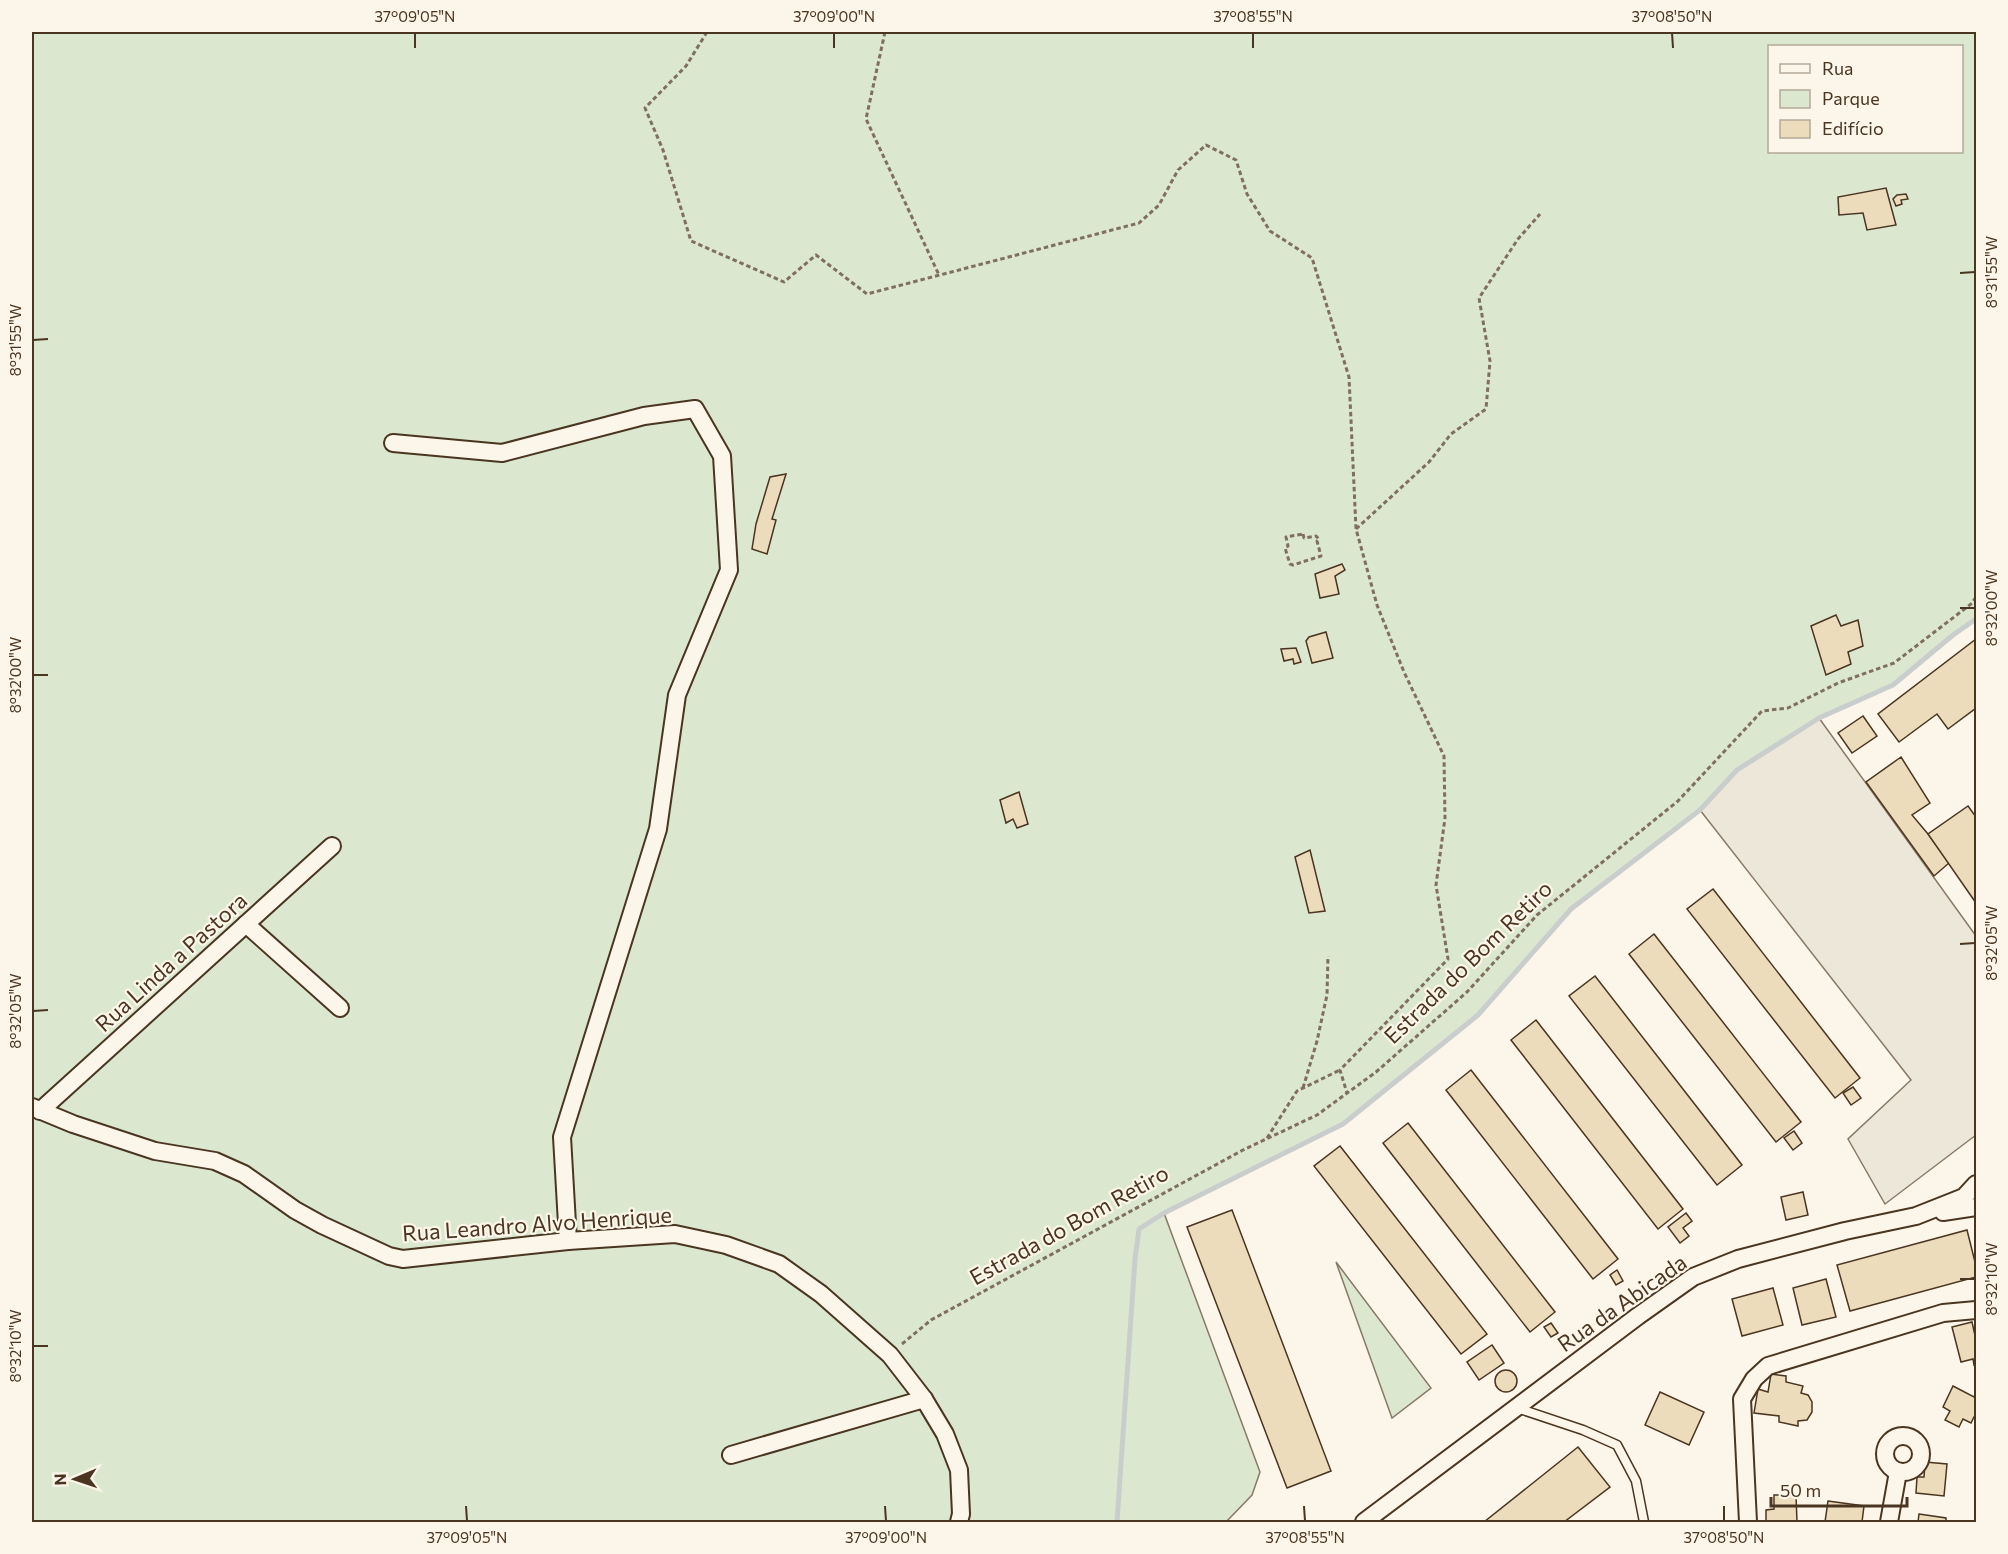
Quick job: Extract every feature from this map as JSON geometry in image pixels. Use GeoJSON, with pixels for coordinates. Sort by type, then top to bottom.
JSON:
{"type":"FeatureCollection","features":[{"type":"Feature","properties":{"kind":"street"},"geometry":{"type":"LineString","coordinates":[[393,443],[502,453],[644,416],[695,409],[722,456],[729,570],[677,695],[658,829],[562,1137],[568,1241]]}},
{"type":"Feature","properties":{"kind":"street","name":"Rua Linda a Pastora"},"geometry":{"type":"LineString","coordinates":[[36,1109],[332,846]]}},
{"type":"Feature","properties":{"kind":"street"},"geometry":{"type":"LineString","coordinates":[[246,924],[340,1008]]}},
{"type":"Feature","properties":{"kind":"street","name":"Rua Leandro Alvo Henrique"},"geometry":{"type":"LineString","coordinates":[[36,1109],[155,1151],[214,1161],[244,1174],[295,1210],[322,1225],[389,1256],[414,1259],[568,1241],[675,1234],[726,1245],[779,1264],[821,1294],[890,1354],[924,1399],[945,1434],[959,1470],[961,1514],[959,1522]]}},
{"type":"Feature","properties":{"kind":"street","name":"Rua da Abicada"},"geometry":{"type":"LineString","coordinates":[[1365,1522],[1693,1277],[1738,1259],[1845,1231],[1916,1216],[1964,1197],[1977,1184]]}},
{"type":"Feature","properties":{"kind":"street"},"geometry":{"type":"LineString","coordinates":[[1916,1216],[1977,1207]]}},
{"type":"Feature","properties":{"kind":"street"},"geometry":{"type":"LineString","coordinates":[[1748,1522],[1742,1399],[1754,1379],[1768,1366],[1942,1313],[1977,1310]]}},
{"type":"Feature","properties":{"kind":"street"},"geometry":{"type":"LineString","coordinates":[[731,1455],[924,1399]]}},
{"type":"Feature","properties":{"kind":"street"},"geometry":{"type":"LineString","coordinates":[[1889,1522],[1898,1472]]}},
{"type":"Feature","properties":{"kind":"lane"},"geometry":{"type":"LineString","coordinates":[[1516,1408],[1583,1430],[1617,1445],[1636,1481],[1644,1522]]}},
{"type":"Feature","properties":{"kind":"path"},"geometry":{"type":"LineString","coordinates":[[707,32],[686,66],[645,108],[663,150],[691,241],[784,282],[816,255],[867,294],[1139,223],[1159,205],[1178,170],[1206,145],[1236,160],[1246,194],[1270,231],[1312,258],[1349,377],[1356,529],[1377,605],[1404,672],[1444,756],[1444,818],[1436,885],[1448,959],[1340,1070],[1297,1091],[1266,1139]]}},
{"type":"Feature","properties":{"kind":"path"},"geometry":{"type":"LineString","coordinates":[[885,32],[866,119],[939,276]]}},
{"type":"Feature","properties":{"kind":"path"},"geometry":{"type":"LineString","coordinates":[[1356,529],[1429,462],[1451,434],[1486,409],[1490,361],[1479,298],[1518,239],[1540,214]]}},
{"type":"Feature","properties":{"kind":"path"},"geometry":{"type":"LineString","coordinates":[[1303,534],[1307,539],[1316,536],[1319,539],[1317,541],[1321,553],[1321,556],[1313,557],[1311,560],[1290,564],[1285,548],[1288,546],[1286,537],[1303,534]]}},
{"type":"Feature","properties":{"kind":"path","name":"Estrada do Bom Retiro"},"geometry":{"type":"LineString","coordinates":[[890,1354],[931,1320],[1266,1139],[1317,1115],[1376,1072],[1467,992],[1537,915],[1678,801],[1762,711],[1788,708],[1838,682],[1894,663],[1977,597]]}},
{"type":"Feature","properties":{"kind":"path"},"geometry":{"type":"LineString","coordinates":[[1302,1088],[1317,1041],[1327,995],[1328,956]]}},
{"type":"Feature","properties":{"kind":"path"},"geometry":{"type":"LineString","coordinates":[[1340,1070],[1347,1093]]}},
{"type":"Feature","properties":{"kind":"green space"},"geometry":{"type":"Polygon","coordinates":[[[32,32],[1976,32],[1976,619],[1893,685],[1819,718],[1737,770],[1700,810],[1571,909],[1478,1015],[1343,1124],[1164,1213],[1260,1472],[1252,1495],[1226,1522],[32,1522],[32,32]]]}},
{"type":"Feature","properties":{"kind":"green space"},"geometry":{"type":"Polygon","coordinates":[[[1336,1262],[1431,1388],[1392,1418],[1336,1262]]]}},
{"type":"Feature","properties":{"kind":"shaded area"},"geometry":{"type":"Polygon","coordinates":[[[1819,718],[1976,936],[1976,1135],[1885,1204],[1848,1139],[1911,1080],[1700,810],[1737,770],[1819,718]]]}},
{"type":"Feature","properties":{"kind":"building"},"geometry":{"type":"Polygon","coordinates":[[[1886,188],[1896,225],[1867,230],[1863,213],[1839,215],[1838,197],[1886,188]]]}},
{"type":"Feature","properties":{"kind":"building"},"geometry":{"type":"Polygon","coordinates":[[[1906,194],[1908,199],[1901,200],[1902,204],[1896,206],[1893,199],[1897,195],[1906,194]]]}},
{"type":"Feature","properties":{"kind":"building"},"geometry":{"type":"Polygon","coordinates":[[[786,474],[772,519],[776,520],[767,554],[752,549],[756,524],[770,477],[786,474]]]}},
{"type":"Feature","properties":{"kind":"building"},"geometry":{"type":"Polygon","coordinates":[[[1342,564],[1345,570],[1335,576],[1339,594],[1320,598],[1315,574],[1342,564]]]}},
{"type":"Feature","properties":{"kind":"building"},"geometry":{"type":"Polygon","coordinates":[[[1836,615],[1841,626],[1858,620],[1863,646],[1848,652],[1851,664],[1826,675],[1811,626],[1836,615]]]}},
{"type":"Feature","properties":{"kind":"building"},"geometry":{"type":"Polygon","coordinates":[[[1326,632],[1333,658],[1312,663],[1306,641],[1309,637],[1326,632]]]}},
{"type":"Feature","properties":{"kind":"building"},"geometry":{"type":"Polygon","coordinates":[[[1976,639],[1976,708],[1948,729],[1937,714],[1899,742],[1878,714],[1976,639]]]}},
{"type":"Feature","properties":{"kind":"building"},"geometry":{"type":"Polygon","coordinates":[[[1296,648],[1301,662],[1294,664],[1293,659],[1284,661],[1281,649],[1296,648]]]}},
{"type":"Feature","properties":{"kind":"building"},"geometry":{"type":"Polygon","coordinates":[[[1863,716],[1877,736],[1852,753],[1838,733],[1863,716]]]}},
{"type":"Feature","properties":{"kind":"building"},"geometry":{"type":"Polygon","coordinates":[[[1901,757],[1930,803],[1912,815],[1949,863],[1934,876],[1866,782],[1901,757]]]}},
{"type":"Feature","properties":{"kind":"building"},"geometry":{"type":"Polygon","coordinates":[[[1019,792],[1028,824],[1017,828],[1013,819],[1006,823],[1000,800],[1019,792]]]}},
{"type":"Feature","properties":{"kind":"building"},"geometry":{"type":"Polygon","coordinates":[[[1968,806],[1976,817],[1976,903],[1928,834],[1968,806]]]}},
{"type":"Feature","properties":{"kind":"building"},"geometry":{"type":"Polygon","coordinates":[[[1310,850],[1325,911],[1309,913],[1295,857],[1310,850]]]}},
{"type":"Feature","properties":{"kind":"building"},"geometry":{"type":"Polygon","coordinates":[[[1713,889],[1860,1078],[1835,1098],[1687,909],[1713,889]]]}},
{"type":"Feature","properties":{"kind":"building"},"geometry":{"type":"Polygon","coordinates":[[[1654,934],[1801,1122],[1776,1142],[1629,954],[1654,934]]]}},
{"type":"Feature","properties":{"kind":"building"},"geometry":{"type":"Polygon","coordinates":[[[1595,976],[1742,1165],[1717,1185],[1569,996],[1595,976]]]}},
{"type":"Feature","properties":{"kind":"building"},"geometry":{"type":"Polygon","coordinates":[[[1536,1020],[1683,1209],[1658,1229],[1511,1040],[1536,1020]]]}},
{"type":"Feature","properties":{"kind":"building"},"geometry":{"type":"Polygon","coordinates":[[[1471,1070],[1618,1259],[1593,1279],[1446,1090],[1471,1070]]]}},
{"type":"Feature","properties":{"kind":"building"},"geometry":{"type":"Polygon","coordinates":[[[1853,1087],[1861,1098],[1851,1105],[1843,1093],[1853,1087]]]}},
{"type":"Feature","properties":{"kind":"building"},"geometry":{"type":"Polygon","coordinates":[[[1408,1123],[1555,1312],[1530,1332],[1383,1143],[1408,1123]]]}},
{"type":"Feature","properties":{"kind":"building"},"geometry":{"type":"Polygon","coordinates":[[[1794,1131],[1802,1143],[1793,1150],[1784,1138],[1794,1131]]]}},
{"type":"Feature","properties":{"kind":"building"},"geometry":{"type":"Polygon","coordinates":[[[1340,1146],[1487,1334],[1461,1354],[1314,1166],[1340,1146]]]}},
{"type":"Feature","properties":{"kind":"building"},"geometry":{"type":"Polygon","coordinates":[[[1803,1192],[1808,1215],[1786,1220],[1781,1197],[1803,1192]]]}},
{"type":"Feature","properties":{"kind":"building"},"geometry":{"type":"Polygon","coordinates":[[[1232,1210],[1331,1471],[1287,1488],[1187,1227],[1232,1210]]]}},
{"type":"Feature","properties":{"kind":"building"},"geometry":{"type":"Polygon","coordinates":[[[1686,1213],[1692,1221],[1683,1228],[1689,1236],[1680,1243],[1668,1227],[1686,1213]]]}},
{"type":"Feature","properties":{"kind":"building"},"geometry":{"type":"Polygon","coordinates":[[[1967,1230],[1976,1266],[1976,1277],[1850,1311],[1837,1265],[1967,1230]]]}},
{"type":"Feature","properties":{"kind":"building"},"geometry":{"type":"Polygon","coordinates":[[[1617,1270],[1623,1281],[1616,1285],[1610,1275],[1617,1270]]]}},
{"type":"Feature","properties":{"kind":"building"},"geometry":{"type":"Polygon","coordinates":[[[1826,1279],[1836,1317],[1802,1325],[1793,1288],[1826,1279]]]}},
{"type":"Feature","properties":{"kind":"building"},"geometry":{"type":"Polygon","coordinates":[[[1773,1288],[1783,1325],[1742,1336],[1732,1299],[1773,1288]]]}},
{"type":"Feature","properties":{"kind":"building"},"geometry":{"type":"Polygon","coordinates":[[[1972,1322],[1976,1340],[1976,1364],[1974,1365],[1973,1359],[1961,1362],[1952,1327],[1972,1322]]]}},
{"type":"Feature","properties":{"kind":"building"},"geometry":{"type":"Polygon","coordinates":[[[1551,1323],[1558,1333],[1551,1337],[1544,1327],[1551,1323]]]}},
{"type":"Feature","properties":{"kind":"building"},"geometry":{"type":"Polygon","coordinates":[[[1492,1345],[1504,1363],[1479,1380],[1467,1362],[1492,1345]]]}},
{"type":"Feature","properties":{"kind":"building"},"geometry":{"type":"Polygon","coordinates":[[[1502,1370],[1510,1370],[1517,1377],[1517,1385],[1510,1392],[1502,1392],[1495,1385],[1495,1377],[1502,1370]]]}},
{"type":"Feature","properties":{"kind":"building"},"geometry":{"type":"Polygon","coordinates":[[[1771,1374],[1786,1376],[1786,1382],[1803,1386],[1801,1393],[1808,1395],[1812,1402],[1812,1412],[1807,1420],[1798,1421],[1798,1426],[1779,1422],[1779,1416],[1754,1413],[1758,1389],[1768,1392],[1771,1374]]]}},
{"type":"Feature","properties":{"kind":"building"},"geometry":{"type":"Polygon","coordinates":[[[1953,1386],[1974,1397],[1976,1392],[1976,1418],[1974,1417],[1971,1423],[1963,1419],[1959,1427],[1945,1420],[1950,1411],[1943,1407],[1953,1386]]]}},
{"type":"Feature","properties":{"kind":"building"},"geometry":{"type":"Polygon","coordinates":[[[1660,1392],[1704,1412],[1689,1445],[1645,1425],[1660,1392]]]}},
{"type":"Feature","properties":{"kind":"building"},"geometry":{"type":"Polygon","coordinates":[[[1578,1447],[1610,1487],[1564,1522],[1484,1522],[1578,1447]]]}},
{"type":"Feature","properties":{"kind":"building"},"geometry":{"type":"Polygon","coordinates":[[[1925,1462],[1947,1464],[1944,1496],[1916,1493],[1917,1477],[1924,1477],[1925,1462]]]}},
{"type":"Feature","properties":{"kind":"building"},"geometry":{"type":"Polygon","coordinates":[[[1774,1495],[1796,1495],[1797,1522],[1766,1522],[1766,1510],[1774,1509],[1774,1495]]]}},
{"type":"Feature","properties":{"kind":"building"},"geometry":{"type":"Polygon","coordinates":[[[1828,1501],[1864,1506],[1862,1522],[1825,1522],[1828,1501]]]}},
{"type":"Feature","properties":{"kind":"building"},"geometry":{"type":"Polygon","coordinates":[[[1919,1514],[1946,1518],[1946,1522],[1918,1522],[1919,1514]]]}},
{"type":"Feature","properties":{"kind":"waterway"},"geometry":{"type":"LineString","coordinates":[[1117,1522],[1139,1229],[1164,1213],[1343,1124],[1478,1015],[1571,909],[1700,810],[1737,770],[1819,718],[1893,685],[1976,619]]}}]}
